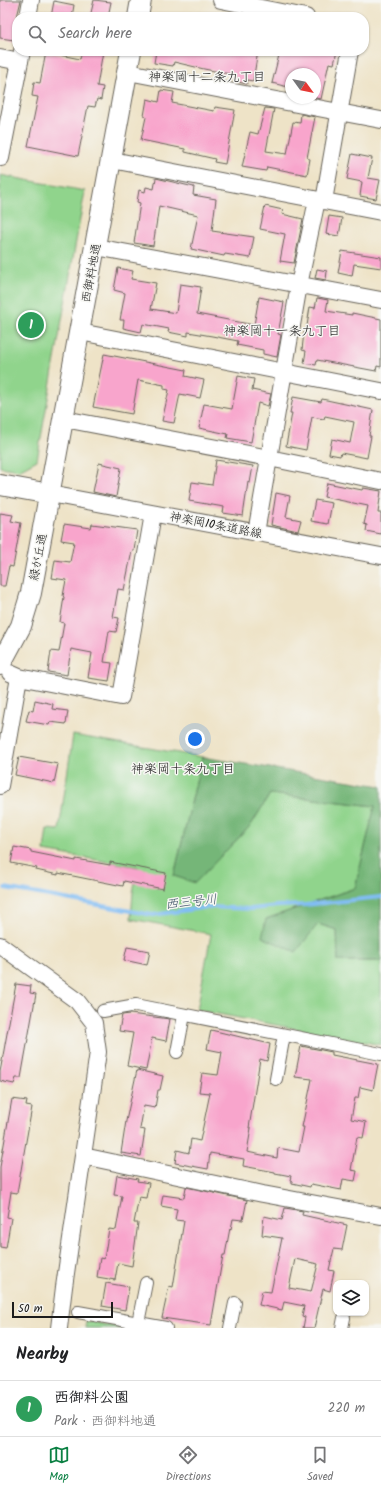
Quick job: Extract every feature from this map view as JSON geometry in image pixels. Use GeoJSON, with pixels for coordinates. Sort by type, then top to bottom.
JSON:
{"type":"FeatureCollection","features":[{"type":"Feature","properties":{"kind":"street"},"geometry":{"type":"LineString","coordinates":[[29,12],[31,0]]}},
{"type":"Feature","properties":{"kind":"street"},"geometry":{"type":"LineString","coordinates":[[139,12],[141,0]]}},
{"type":"Feature","properties":{"kind":"street"},"geometry":{"type":"LineString","coordinates":[[220,0],[254,3],[287,12]]}},
{"type":"Feature","properties":{"kind":"street"},"geometry":{"type":"LineString","coordinates":[[0,58],[21,56],[1,158],[0,157]]}},
{"type":"Feature","properties":{"kind":"street","name":"西御料地通"},"geometry":{"type":"LineString","coordinates":[[50,494],[131,56]]}},
{"type":"Feature","properties":{"kind":"street"},"geometry":{"type":"LineString","coordinates":[[256,533],[300,285],[321,201],[349,56]]}},
{"type":"Feature","properties":{"kind":"street"},"geometry":{"type":"LineString","coordinates":[[128,72],[381,120]]}},
{"type":"Feature","properties":{"kind":"street"},"geometry":{"type":"LineString","coordinates":[[112,160],[381,212]]}},
{"type":"Feature","properties":{"kind":"street"},"geometry":{"type":"LineString","coordinates":[[96,247],[381,300]]}},
{"type":"Feature","properties":{"kind":"street"},"geometry":{"type":"LineString","coordinates":[[80,332],[381,391]]}},
{"type":"Feature","properties":{"kind":"street"},"geometry":{"type":"LineString","coordinates":[[64,419],[381,481]]}},
{"type":"Feature","properties":{"kind":"street"},"geometry":{"type":"LineString","coordinates":[[0,485],[50,494]]}},
{"type":"Feature","properties":{"kind":"street","name":"神楽岡10条道路線"},"geometry":{"type":"LineString","coordinates":[[50,494],[381,556]]}},
{"type":"Feature","properties":{"kind":"street","name":"緑が丘通"},"geometry":{"type":"LineString","coordinates":[[0,665],[21,626],[31,593],[50,494]]}},
{"type":"Feature","properties":{"kind":"street"},"geometry":{"type":"LineString","coordinates":[[0,665],[19,677],[121,697],[153,514]]}},
{"type":"Feature","properties":{"kind":"street"},"geometry":{"type":"LineString","coordinates":[[0,786],[19,677]]}},
{"type":"Feature","properties":{"kind":"street"},"geometry":{"type":"LineString","coordinates":[[0,945],[77,1001],[94,1023],[98,1052],[59,1328]]}},
{"type":"Feature","properties":{"kind":"street"},"geometry":{"type":"LineString","coordinates":[[103,1012],[136,1005],[381,1054]]}},
{"type":"Feature","properties":{"kind":"street"},"geometry":{"type":"LineString","coordinates":[[177,1052],[184,1015]]}},
{"type":"Feature","properties":{"kind":"street"},"geometry":{"type":"LineString","coordinates":[[276,1079],[284,1035]]}},
{"type":"Feature","properties":{"kind":"street"},"geometry":{"type":"LineString","coordinates":[[83,1156],[263,1194],[381,1216]]}},
{"type":"Feature","properties":{"kind":"street"},"geometry":{"type":"LineString","coordinates":[[138,1323],[146,1283]]}},
{"type":"Feature","properties":{"kind":"street"},"geometry":{"type":"LineString","coordinates":[[230,1328],[235,1303]]}},
{"type":"Feature","properties":{"kind":"street"},"geometry":{"type":"LineString","coordinates":[[78,1312],[166,1328]]}},
{"type":"Feature","properties":{"kind":"green space"},"geometry":{"type":"Polygon","coordinates":[[[0,175],[85,191],[37,460],[19,470],[0,467],[0,175]]]}},
{"type":"Feature","properties":{"kind":"green space"},"geometry":{"type":"Polygon","coordinates":[[[73,735],[202,757],[174,876],[195,882],[251,825],[270,794],[375,806],[355,888],[266,919],[318,924],[337,930],[338,961],[381,961],[381,1045],[197,1010],[211,934],[131,919],[133,892],[138,867],[44,851],[47,829],[59,830],[73,735]]]}},
{"type":"Feature","properties":{"kind":"green space"},"geometry":{"type":"Polygon","coordinates":[[[202,757],[381,786],[381,961],[338,961],[337,930],[318,924],[296,952],[262,937],[266,919],[355,888],[375,806],[270,794],[251,825],[195,883],[174,876],[202,757]]]}},
{"type":"Feature","properties":{"kind":"green space"},"geometry":{"type":"Polygon","coordinates":[[[86,1321],[126,1328],[85,1328],[86,1321]]]}},
{"type":"Feature","properties":{"kind":"building"},"geometry":{"type":"Polygon","coordinates":[[[0,0],[21,0],[18,12],[12,12],[12,40],[0,38],[0,0]]]}},
{"type":"Feature","properties":{"kind":"building"},"geometry":{"type":"Polygon","coordinates":[[[94,0],[111,2],[109,12],[91,12],[94,0]]]}},
{"type":"Feature","properties":{"kind":"building"},"geometry":{"type":"Polygon","coordinates":[[[54,1],[74,5],[73,12],[52,12],[54,1]]]}},
{"type":"Feature","properties":{"kind":"building"},"geometry":{"type":"Polygon","coordinates":[[[45,56],[65,56],[80,59],[81,56],[102,56],[97,86],[103,87],[101,100],[97,99],[95,107],[88,106],[78,156],[28,146],[38,97],[32,96],[34,82],[40,83],[45,56]]]}},
{"type":"Feature","properties":{"kind":"building"},"geometry":{"type":"Polygon","coordinates":[[[155,56],[257,56],[253,81],[247,80],[247,84],[234,81],[235,75],[174,62],[173,66],[154,63],[155,56]]]}},
{"type":"Feature","properties":{"kind":"building"},"geometry":{"type":"Polygon","coordinates":[[[279,56],[336,56],[334,64],[329,63],[321,99],[321,68],[285,68],[285,86],[272,83],[279,56]]]}},
{"type":"Feature","properties":{"kind":"building"},"geometry":{"type":"Polygon","coordinates":[[[161,90],[174,92],[172,103],[214,111],[215,107],[235,110],[225,164],[214,162],[215,159],[185,152],[185,149],[141,140],[146,117],[144,116],[147,99],[159,102],[161,90]]]}},
{"type":"Feature","properties":{"kind":"building"},"geometry":{"type":"Polygon","coordinates":[[[265,108],[274,109],[266,151],[287,154],[293,122],[300,123],[301,114],[315,117],[307,158],[310,159],[307,175],[267,167],[266,171],[242,167],[250,132],[258,134],[265,108]]]}},
{"type":"Feature","properties":{"kind":"building"},"geometry":{"type":"Polygon","coordinates":[[[352,154],[372,158],[368,178],[380,180],[376,199],[360,196],[362,182],[347,179],[352,154]]]}},
{"type":"Feature","properties":{"kind":"building"},"geometry":{"type":"Polygon","coordinates":[[[156,178],[194,187],[193,195],[216,199],[212,231],[254,237],[250,258],[225,254],[224,256],[191,249],[198,215],[159,206],[153,246],[134,243],[140,203],[137,202],[139,190],[145,192],[146,187],[154,189],[156,178]]]}},
{"type":"Feature","properties":{"kind":"building"},"geometry":{"type":"Polygon","coordinates":[[[265,206],[283,210],[282,214],[303,219],[294,263],[280,261],[285,234],[260,229],[265,206]]]}},
{"type":"Feature","properties":{"kind":"building"},"geometry":{"type":"Polygon","coordinates":[[[329,216],[342,218],[339,236],[326,234],[329,216]]]}},
{"type":"Feature","properties":{"kind":"building"},"geometry":{"type":"Polygon","coordinates":[[[342,251],[381,257],[381,268],[354,264],[352,276],[338,273],[342,251]]]}},
{"type":"Feature","properties":{"kind":"building"},"geometry":{"type":"Polygon","coordinates":[[[118,268],[133,271],[131,279],[156,283],[151,309],[176,313],[180,284],[201,287],[197,314],[254,325],[259,297],[284,302],[278,334],[281,335],[277,357],[263,354],[263,350],[237,345],[238,341],[212,336],[188,332],[188,336],[168,332],[169,329],[143,324],[141,332],[123,328],[124,320],[120,320],[125,293],[114,290],[118,268]]]}},
{"type":"Feature","properties":{"kind":"building"},"geometry":{"type":"Polygon","coordinates":[[[317,269],[327,271],[326,280],[315,278],[317,269]]]}},
{"type":"Feature","properties":{"kind":"building"},"geometry":{"type":"Polygon","coordinates":[[[317,298],[328,300],[326,311],[352,315],[352,313],[381,319],[381,367],[377,366],[376,371],[317,360],[316,365],[304,363],[306,351],[302,350],[304,332],[306,332],[310,307],[315,308],[317,298]]]}},
{"type":"Feature","properties":{"kind":"building"},"geometry":{"type":"Polygon","coordinates":[[[104,354],[186,370],[185,376],[204,380],[200,398],[180,394],[174,423],[162,421],[169,390],[164,389],[164,385],[138,380],[132,414],[93,407],[104,354]]]}},
{"type":"Feature","properties":{"kind":"building"},"geometry":{"type":"Polygon","coordinates":[[[238,376],[254,379],[252,390],[271,394],[268,406],[258,403],[251,442],[227,438],[228,434],[199,428],[204,404],[232,409],[238,376]]]}},
{"type":"Feature","properties":{"kind":"building"},"geometry":{"type":"Polygon","coordinates":[[[293,397],[321,402],[322,399],[373,410],[369,436],[371,436],[367,458],[341,453],[340,456],[329,454],[332,439],[350,443],[354,422],[325,416],[324,419],[312,417],[306,450],[286,446],[292,413],[290,413],[293,397]]]}},
{"type":"Feature","properties":{"kind":"building"},"geometry":{"type":"Polygon","coordinates":[[[216,460],[253,466],[250,483],[248,482],[243,516],[223,513],[224,507],[189,501],[192,482],[212,485],[216,460]]]}},
{"type":"Feature","properties":{"kind":"building"},"geometry":{"type":"Polygon","coordinates":[[[99,463],[121,468],[116,497],[93,492],[99,463]]]}},
{"type":"Feature","properties":{"kind":"building"},"geometry":{"type":"Polygon","coordinates":[[[327,483],[362,490],[363,488],[381,491],[378,513],[381,513],[381,534],[366,531],[367,525],[364,524],[368,506],[324,497],[327,483]]]}},
{"type":"Feature","properties":{"kind":"building"},"geometry":{"type":"Polygon","coordinates":[[[276,493],[290,496],[286,517],[301,520],[298,531],[271,525],[276,493]]]}},
{"type":"Feature","properties":{"kind":"building"},"geometry":{"type":"Polygon","coordinates":[[[315,500],[332,503],[328,524],[311,521],[315,500]]]}},
{"type":"Feature","properties":{"kind":"building"},"geometry":{"type":"Polygon","coordinates":[[[0,513],[13,515],[11,521],[21,523],[13,567],[9,566],[5,586],[0,586],[0,513]]]}},
{"type":"Feature","properties":{"kind":"building"},"geometry":{"type":"Polygon","coordinates":[[[64,524],[91,528],[92,524],[137,530],[134,551],[132,551],[124,590],[118,589],[113,617],[119,618],[116,632],[109,631],[104,662],[112,663],[109,681],[88,678],[92,653],[71,649],[67,675],[48,672],[51,651],[59,652],[64,623],[60,622],[66,580],[52,578],[55,560],[70,562],[74,542],[61,540],[64,524]]]}},
{"type":"Feature","properties":{"kind":"building"},"geometry":{"type":"Polygon","coordinates":[[[35,700],[53,704],[52,709],[68,711],[66,724],[50,722],[49,725],[26,721],[29,710],[33,711],[35,700]]]}},
{"type":"Feature","properties":{"kind":"building"},"geometry":{"type":"Polygon","coordinates":[[[19,757],[58,764],[54,783],[15,775],[19,757]]]}},
{"type":"Feature","properties":{"kind":"building"},"geometry":{"type":"Polygon","coordinates":[[[14,847],[76,861],[76,859],[110,865],[110,862],[166,873],[163,889],[124,881],[123,886],[58,873],[58,875],[36,870],[37,868],[11,863],[14,847]]]}},
{"type":"Feature","properties":{"kind":"building"},"geometry":{"type":"Polygon","coordinates":[[[127,947],[150,951],[147,965],[124,960],[127,947]]]}},
{"type":"Feature","properties":{"kind":"building"},"geometry":{"type":"Polygon","coordinates":[[[16,984],[31,986],[30,993],[36,994],[21,1078],[16,1078],[14,1084],[0,1081],[0,1072],[16,984]]]}},
{"type":"Feature","properties":{"kind":"building"},"geometry":{"type":"Polygon","coordinates":[[[130,1014],[170,1019],[166,1041],[152,1038],[146,1070],[127,1066],[133,1033],[119,1031],[122,1015],[130,1014]]]}},
{"type":"Feature","properties":{"kind":"building"},"geometry":{"type":"Polygon","coordinates":[[[211,1030],[270,1044],[267,1061],[260,1059],[249,1128],[251,1128],[247,1152],[277,1158],[278,1148],[299,1152],[304,1127],[302,1127],[312,1079],[295,1077],[301,1046],[332,1052],[332,1055],[378,1064],[373,1090],[360,1087],[358,1098],[355,1098],[351,1119],[366,1122],[363,1138],[357,1137],[351,1170],[357,1171],[355,1181],[343,1179],[341,1190],[311,1184],[310,1187],[292,1183],[290,1180],[291,1176],[243,1166],[244,1159],[210,1153],[208,1169],[175,1163],[177,1150],[189,1153],[191,1139],[200,1141],[210,1093],[199,1092],[202,1073],[218,1075],[222,1052],[207,1049],[211,1030]]]}},
{"type":"Feature","properties":{"kind":"building"},"geometry":{"type":"Polygon","coordinates":[[[137,1070],[163,1076],[160,1090],[158,1090],[155,1108],[144,1106],[140,1129],[145,1130],[141,1156],[121,1153],[137,1070]]]}},
{"type":"Feature","properties":{"kind":"building"},"geometry":{"type":"Polygon","coordinates":[[[12,1099],[27,1101],[26,1106],[32,1107],[17,1193],[11,1192],[7,1217],[11,1218],[6,1248],[0,1247],[0,1167],[12,1099]]]}},
{"type":"Feature","properties":{"kind":"building"},"geometry":{"type":"Polygon","coordinates":[[[117,1175],[138,1179],[137,1181],[149,1183],[146,1198],[139,1197],[134,1223],[138,1223],[132,1266],[118,1263],[115,1280],[97,1277],[100,1258],[104,1259],[109,1229],[116,1230],[122,1196],[114,1195],[117,1175]]]}},
{"type":"Feature","properties":{"kind":"building"},"geometry":{"type":"Polygon","coordinates":[[[186,1187],[247,1200],[243,1220],[233,1219],[231,1229],[230,1228],[225,1255],[223,1255],[211,1325],[162,1318],[169,1286],[173,1287],[184,1221],[175,1220],[177,1209],[161,1206],[163,1195],[184,1198],[186,1187]]]}},
{"type":"Feature","properties":{"kind":"building"},"geometry":{"type":"Polygon","coordinates":[[[285,1208],[303,1211],[302,1215],[347,1225],[342,1250],[334,1249],[329,1270],[334,1271],[330,1291],[323,1289],[314,1328],[303,1328],[305,1317],[302,1316],[304,1306],[284,1302],[282,1310],[259,1305],[262,1291],[271,1292],[282,1238],[262,1235],[264,1216],[282,1220],[285,1208]],[[295,1259],[289,1288],[311,1292],[318,1264],[295,1259]]]}},
{"type":"Feature","properties":{"kind":"building"},"geometry":{"type":"Polygon","coordinates":[[[106,1283],[129,1287],[125,1310],[102,1306],[106,1283]]]}},
{"type":"Feature","properties":{"kind":"waterway","name":"西三号川"},"geometry":{"type":"LineString","coordinates":[[5,888],[153,915],[209,907],[252,909],[381,897]]}},
{"type":"Feature","properties":{"kind":"place","name":"西御料公園"},"geometry":{"type":"Point","coordinates":[31,325]}},
{"type":"Feature","properties":{"kind":"district","name":"神楽岡十二条九丁目"},"geometry":{"type":"Point","coordinates":[207,76]}},
{"type":"Feature","properties":{"kind":"district","name":"神楽岡十一条九丁目"},"geometry":{"type":"Point","coordinates":[282,330]}},
{"type":"Feature","properties":{"kind":"district","name":"神楽岡十条九丁目"},"geometry":{"type":"Point","coordinates":[183,768]}}]}
